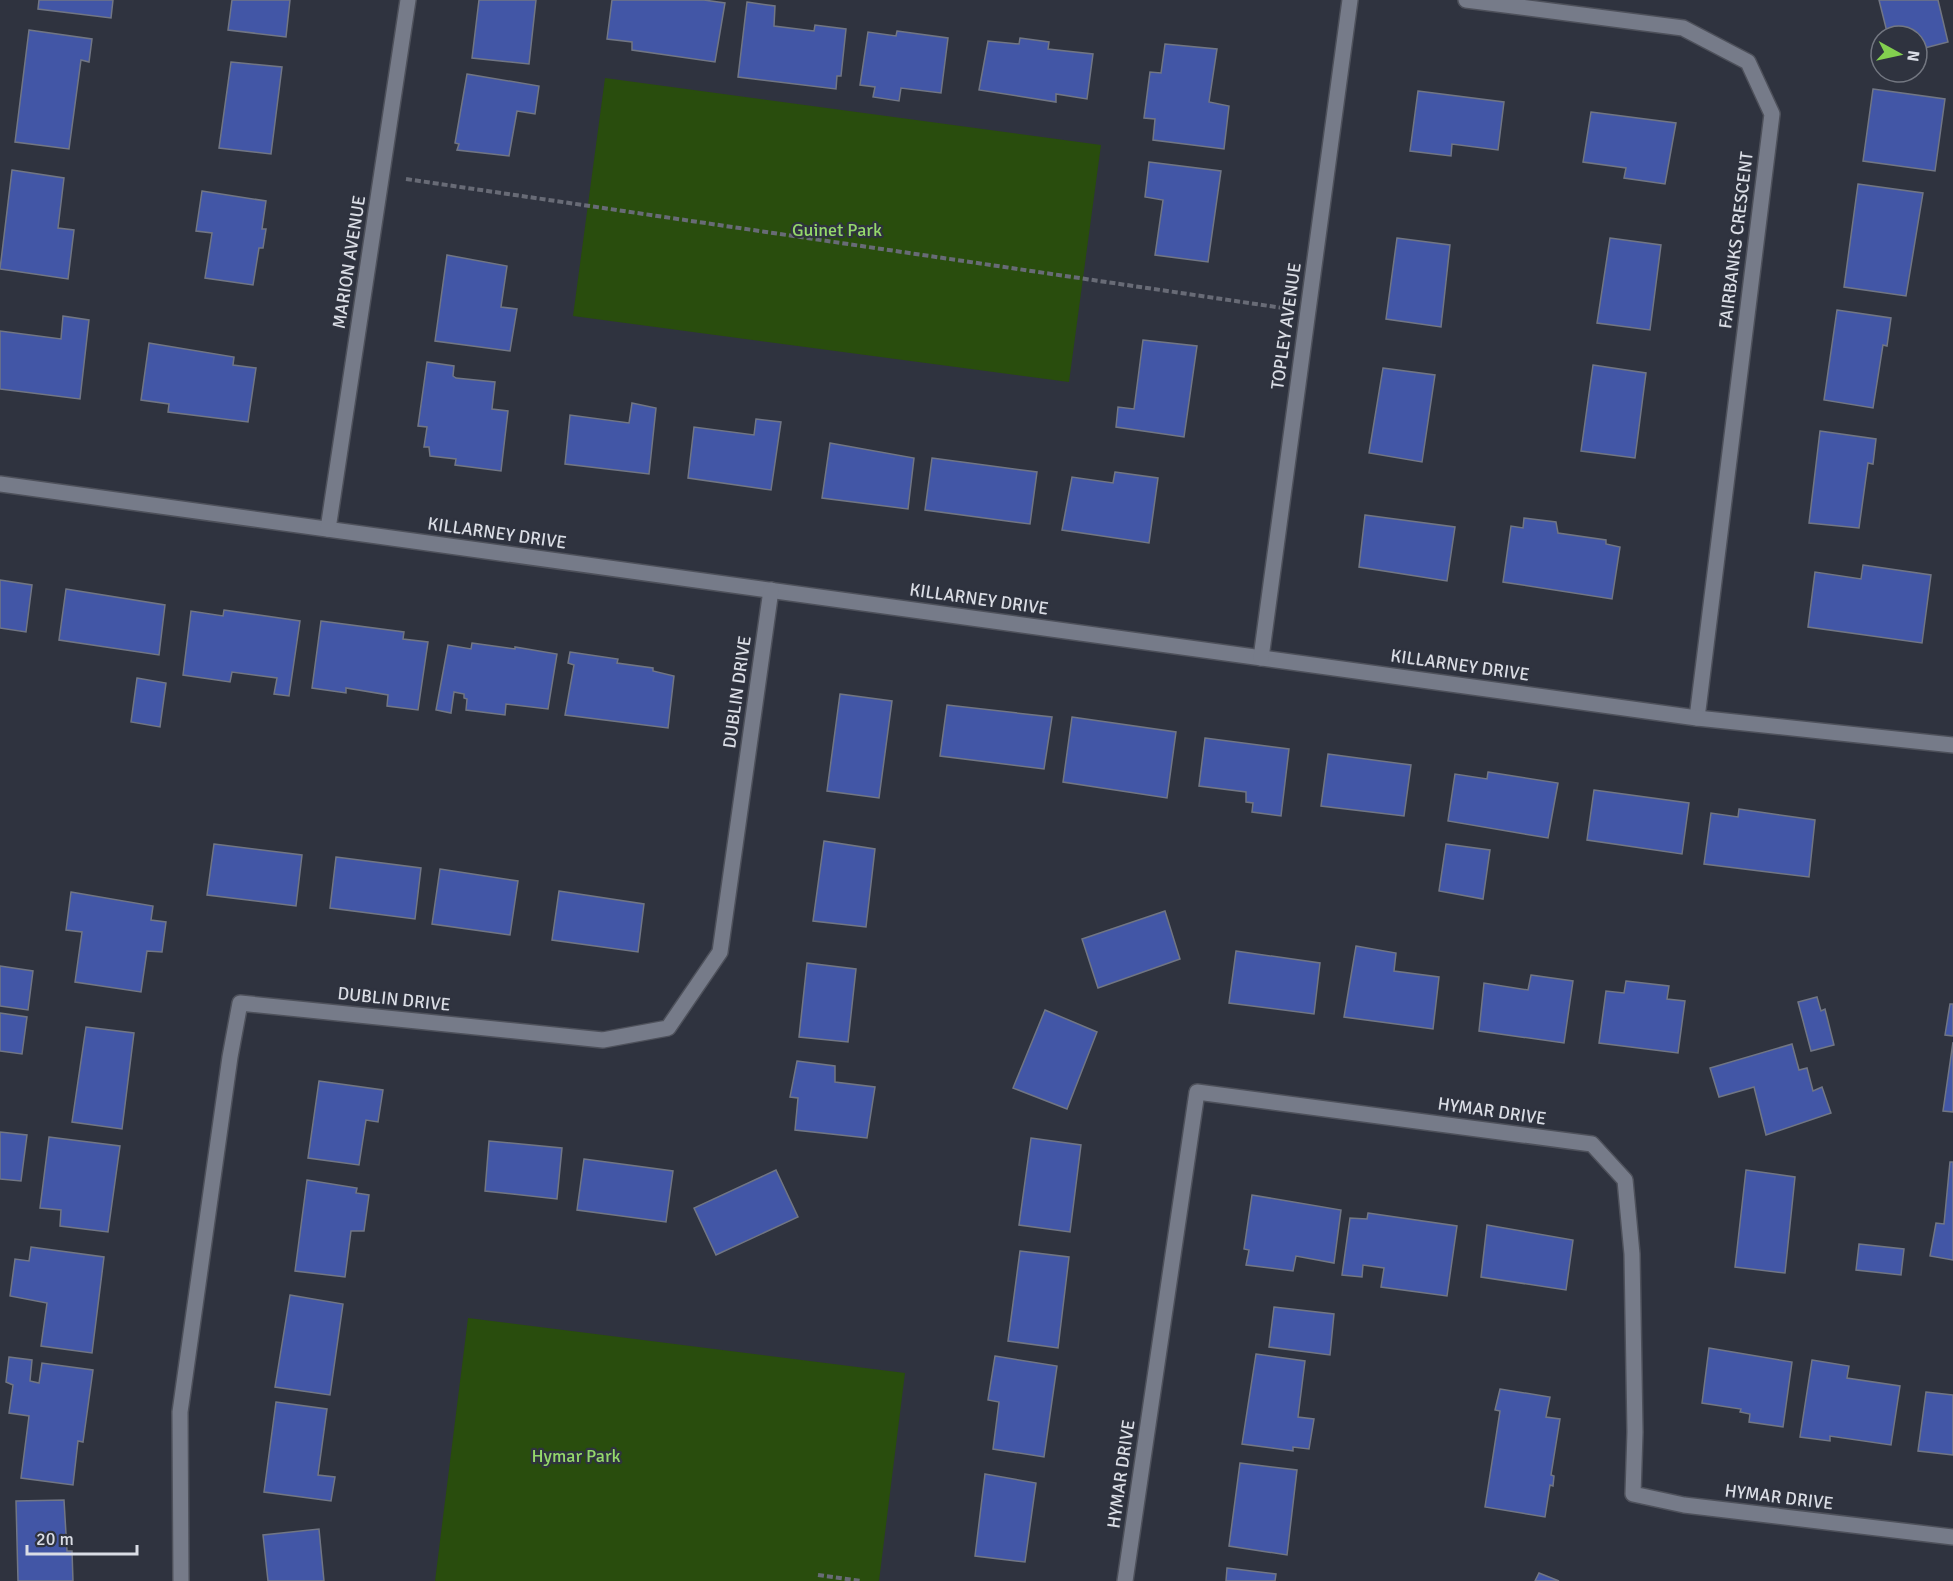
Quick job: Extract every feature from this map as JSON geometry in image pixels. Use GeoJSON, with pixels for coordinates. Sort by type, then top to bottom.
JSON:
{"type":"FeatureCollection","features":[{"type":"Feature","properties":{"kind":"street","name":"MARION AVENUE"},"geometry":{"type":"LineString","coordinates":[[328,529],[408,0]]}},
{"type":"Feature","properties":{"kind":"street","name":"TOPLEY AVENUE"},"geometry":{"type":"LineString","coordinates":[[1261,658],[1350,0]]}},
{"type":"Feature","properties":{"kind":"street","name":"FAIRBANKS CRESCENT"},"geometry":{"type":"LineString","coordinates":[[1466,0],[1683,28],[1748,62],[1772,114],[1697,718]]}},
{"type":"Feature","properties":{"kind":"street","name":"KILLARNEY DRIVE"},"geometry":{"type":"LineString","coordinates":[[0,484],[1697,718],[1953,745]]}},
{"type":"Feature","properties":{"kind":"street","name":"DUBLIN DRIVE"},"geometry":{"type":"LineString","coordinates":[[181,1581],[180,1412],[230,1057],[240,1003],[603,1040],[668,1028],[720,952],[771,590]]}},
{"type":"Feature","properties":{"kind":"street","name":"HYMAR DRIVE"},"geometry":{"type":"LineString","coordinates":[[1125,1581],[1197,1092],[1592,1144],[1625,1180],[1633,1266],[1635,1432],[1633,1494],[1684,1505],[1953,1537]]}},
{"type":"Feature","properties":{"kind":"path"},"geometry":{"type":"LineString","coordinates":[[381,175],[1308,312]]}},
{"type":"Feature","properties":{"kind":"path"},"geometry":{"type":"LineString","coordinates":[[818,1575],[861,1581]]}},
{"type":"Feature","properties":{"kind":"green space","name":"Guinet Park"},"geometry":{"type":"Polygon","coordinates":[[[605,78],[1101,145],[1069,382],[573,316],[605,78]]]}},
{"type":"Feature","properties":{"kind":"green space","name":"Hymar Park"},"geometry":{"type":"Polygon","coordinates":[[[468,1318],[905,1373],[879,1581],[435,1581],[468,1318]]]}},
{"type":"Feature","properties":{"kind":"building"},"geometry":{"type":"Polygon","coordinates":[[[39,0],[113,0],[111,18],[38,9],[39,0]]]}},
{"type":"Feature","properties":{"kind":"building"},"geometry":{"type":"Polygon","coordinates":[[[232,0],[290,0],[286,37],[228,30],[232,0]]]}},
{"type":"Feature","properties":{"kind":"building"},"geometry":{"type":"Polygon","coordinates":[[[479,0],[536,0],[529,64],[472,58],[479,0]]]}},
{"type":"Feature","properties":{"kind":"building"},"geometry":{"type":"Polygon","coordinates":[[[612,0],[704,0],[725,3],[715,62],[632,50],[632,42],[607,39],[612,0]]]}},
{"type":"Feature","properties":{"kind":"building"},"geometry":{"type":"Polygon","coordinates":[[[1879,0],[1938,0],[1948,42],[1929,47],[1929,24],[1885,24],[1879,0]]]}},
{"type":"Feature","properties":{"kind":"building"},"geometry":{"type":"Polygon","coordinates":[[[747,2],[775,6],[774,26],[814,31],[815,25],[846,29],[841,76],[837,76],[836,89],[738,77],[747,2]]]}},
{"type":"Feature","properties":{"kind":"building"},"geometry":{"type":"Polygon","coordinates":[[[29,30],[92,39],[89,62],[81,60],[69,149],[15,142],[29,30]]]}},
{"type":"Feature","properties":{"kind":"building"},"geometry":{"type":"Polygon","coordinates":[[[897,31],[948,38],[941,93],[901,88],[899,101],[873,97],[875,87],[860,85],[868,32],[896,36],[897,31]]]}},
{"type":"Feature","properties":{"kind":"building"},"geometry":{"type":"Polygon","coordinates":[[[1020,38],[1049,42],[1048,49],[1093,54],[1087,99],[1056,94],[1056,102],[979,90],[988,41],[1019,44],[1020,38]]]}},
{"type":"Feature","properties":{"kind":"building"},"geometry":{"type":"Polygon","coordinates":[[[1165,44],[1217,49],[1209,102],[1229,106],[1224,149],[1153,140],[1155,119],[1144,118],[1150,72],[1161,73],[1165,44]]]}},
{"type":"Feature","properties":{"kind":"building"},"geometry":{"type":"Polygon","coordinates":[[[231,62],[282,67],[271,154],[219,148],[231,62]]]}},
{"type":"Feature","properties":{"kind":"building"},"geometry":{"type":"Polygon","coordinates":[[[467,74],[539,86],[535,114],[517,111],[509,156],[457,150],[459,144],[455,143],[467,74]]]}},
{"type":"Feature","properties":{"kind":"building"},"geometry":{"type":"Polygon","coordinates":[[[1873,89],[1945,99],[1935,171],[1863,161],[1873,89]]]}},
{"type":"Feature","properties":{"kind":"building"},"geometry":{"type":"Polygon","coordinates":[[[1418,91],[1504,102],[1498,150],[1452,144],[1451,156],[1410,151],[1418,91]]]}},
{"type":"Feature","properties":{"kind":"building"},"geometry":{"type":"Polygon","coordinates":[[[1591,112],[1676,123],[1665,184],[1624,178],[1626,168],[1583,162],[1591,112]]]}},
{"type":"Feature","properties":{"kind":"building"},"geometry":{"type":"Polygon","coordinates":[[[1149,162],[1221,171],[1208,262],[1155,255],[1163,200],[1145,197],[1149,162]]]}},
{"type":"Feature","properties":{"kind":"building"},"geometry":{"type":"Polygon","coordinates":[[[12,170],[64,178],[58,228],[74,230],[68,279],[0,269],[12,170]]]}},
{"type":"Feature","properties":{"kind":"building"},"geometry":{"type":"Polygon","coordinates":[[[1858,184],[1923,193],[1906,296],[1844,287],[1858,184]]]}},
{"type":"Feature","properties":{"kind":"building"},"geometry":{"type":"Polygon","coordinates":[[[202,191],[266,201],[262,229],[266,229],[263,248],[259,248],[253,285],[205,278],[212,233],[196,231],[202,191]]]}},
{"type":"Feature","properties":{"kind":"building"},"geometry":{"type":"Polygon","coordinates":[[[1397,238],[1450,245],[1441,327],[1386,319],[1397,238]]]}},
{"type":"Feature","properties":{"kind":"building"},"geometry":{"type":"Polygon","coordinates":[[[1610,238],[1661,245],[1650,330],[1597,323],[1610,238]]]}},
{"type":"Feature","properties":{"kind":"building"},"geometry":{"type":"Polygon","coordinates":[[[447,255],[507,266],[501,307],[517,309],[510,351],[435,341],[447,255]]]}},
{"type":"Feature","properties":{"kind":"building"},"geometry":{"type":"Polygon","coordinates":[[[1837,310],[1891,318],[1887,346],[1883,345],[1873,408],[1824,400],[1837,310]]]}},
{"type":"Feature","properties":{"kind":"building"},"geometry":{"type":"Polygon","coordinates":[[[63,316],[89,320],[80,399],[0,389],[0,331],[61,339],[63,316]]]}},
{"type":"Feature","properties":{"kind":"building"},"geometry":{"type":"Polygon","coordinates":[[[1143,340],[1197,346],[1184,437],[1116,427],[1118,407],[1134,409],[1143,340]]]}},
{"type":"Feature","properties":{"kind":"building"},"geometry":{"type":"Polygon","coordinates":[[[149,343],[234,357],[233,365],[256,368],[248,422],[168,412],[169,404],[141,400],[149,343]]]}},
{"type":"Feature","properties":{"kind":"building"},"geometry":{"type":"Polygon","coordinates":[[[427,362],[454,366],[453,376],[456,378],[495,382],[492,409],[508,411],[501,471],[455,465],[456,459],[430,456],[429,447],[424,447],[427,427],[418,426],[427,362]]]}},
{"type":"Feature","properties":{"kind":"building"},"geometry":{"type":"Polygon","coordinates":[[[1593,365],[1646,373],[1635,458],[1581,451],[1593,365]]]}},
{"type":"Feature","properties":{"kind":"building"},"geometry":{"type":"Polygon","coordinates":[[[1383,368],[1435,375],[1422,462],[1369,453],[1383,368]]]}},
{"type":"Feature","properties":{"kind":"building"},"geometry":{"type":"Polygon","coordinates":[[[632,403],[656,408],[649,474],[565,464],[570,415],[629,423],[632,403]]]}},
{"type":"Feature","properties":{"kind":"building"},"geometry":{"type":"Polygon","coordinates":[[[756,419],[781,422],[771,490],[688,478],[694,427],[754,435],[756,419]]]}},
{"type":"Feature","properties":{"kind":"building"},"geometry":{"type":"Polygon","coordinates":[[[1820,431],[1876,439],[1873,464],[1868,463],[1859,528],[1809,523],[1820,431]]]}},
{"type":"Feature","properties":{"kind":"building"},"geometry":{"type":"Polygon","coordinates":[[[830,443],[914,458],[908,509],[822,498],[830,443]]]}},
{"type":"Feature","properties":{"kind":"building"},"geometry":{"type":"Polygon","coordinates":[[[932,458],[1037,472],[1030,524],[925,510],[932,458]]]}},
{"type":"Feature","properties":{"kind":"building"},"geometry":{"type":"Polygon","coordinates":[[[1115,472],[1158,478],[1149,543],[1062,530],[1072,477],[1113,483],[1115,472]]]}},
{"type":"Feature","properties":{"kind":"building"},"geometry":{"type":"Polygon","coordinates":[[[1365,515],[1455,527],[1447,581],[1359,567],[1365,515]]]}},
{"type":"Feature","properties":{"kind":"building"},"geometry":{"type":"Polygon","coordinates":[[[1524,518],[1556,522],[1558,533],[1606,540],[1606,544],[1620,547],[1612,599],[1503,582],[1511,526],[1523,528],[1524,518]]]}},
{"type":"Feature","properties":{"kind":"building"},"geometry":{"type":"Polygon","coordinates":[[[1863,565],[1931,575],[1922,643],[1808,627],[1815,572],[1861,579],[1863,565]]]}},
{"type":"Feature","properties":{"kind":"building"},"geometry":{"type":"Polygon","coordinates":[[[0,580],[32,585],[26,632],[0,628],[0,580]]]}},
{"type":"Feature","properties":{"kind":"building"},"geometry":{"type":"Polygon","coordinates":[[[66,589],[165,605],[159,655],[59,640],[66,589]]]}},
{"type":"Feature","properties":{"kind":"building"},"geometry":{"type":"Polygon","coordinates":[[[224,610],[300,621],[289,696],[274,694],[277,678],[232,672],[230,682],[183,675],[191,611],[223,616],[224,610]]]}},
{"type":"Feature","properties":{"kind":"building"},"geometry":{"type":"Polygon","coordinates":[[[321,621],[404,632],[403,639],[428,642],[418,710],[387,706],[388,695],[346,688],[346,693],[312,688],[321,621]]]}},
{"type":"Feature","properties":{"kind":"building"},"geometry":{"type":"Polygon","coordinates":[[[472,643],[557,654],[548,709],[506,704],[505,715],[466,710],[467,699],[464,698],[464,694],[454,692],[451,713],[436,710],[448,645],[471,649],[472,643]]]}},
{"type":"Feature","properties":{"kind":"building"},"geometry":{"type":"Polygon","coordinates":[[[570,652],[618,659],[617,663],[653,668],[653,671],[674,676],[668,728],[565,715],[574,665],[568,663],[570,652]]]}},
{"type":"Feature","properties":{"kind":"building"},"geometry":{"type":"Polygon","coordinates":[[[137,678],[166,683],[160,727],[131,722],[137,678]]]}},
{"type":"Feature","properties":{"kind":"building"},"geometry":{"type":"Polygon","coordinates":[[[840,694],[892,701],[879,798],[827,791],[840,694]]]}},
{"type":"Feature","properties":{"kind":"building"},"geometry":{"type":"Polygon","coordinates":[[[947,705],[1052,717],[1044,769],[940,756],[947,705]]]}},
{"type":"Feature","properties":{"kind":"building"},"geometry":{"type":"Polygon","coordinates":[[[1072,717],[1176,732],[1167,798],[1063,782],[1072,717]]]}},
{"type":"Feature","properties":{"kind":"building"},"geometry":{"type":"Polygon","coordinates":[[[1205,738],[1289,749],[1281,816],[1252,812],[1253,803],[1246,802],[1246,792],[1199,786],[1205,738]]]}},
{"type":"Feature","properties":{"kind":"building"},"geometry":{"type":"Polygon","coordinates":[[[1328,754],[1411,765],[1404,816],[1321,806],[1328,754]]]}},
{"type":"Feature","properties":{"kind":"building"},"geometry":{"type":"Polygon","coordinates":[[[1488,772],[1558,783],[1548,838],[1448,821],[1455,774],[1487,779],[1488,772]]]}},
{"type":"Feature","properties":{"kind":"building"},"geometry":{"type":"Polygon","coordinates":[[[1594,790],[1689,803],[1682,854],[1587,840],[1594,790]]]}},
{"type":"Feature","properties":{"kind":"building"},"geometry":{"type":"Polygon","coordinates":[[[1739,809],[1815,820],[1809,877],[1704,864],[1711,813],[1738,817],[1739,809]]]}},
{"type":"Feature","properties":{"kind":"building"},"geometry":{"type":"Polygon","coordinates":[[[824,841],[875,849],[866,927],[813,921],[824,841]]]}},
{"type":"Feature","properties":{"kind":"building"},"geometry":{"type":"Polygon","coordinates":[[[214,844],[302,855],[296,906],[207,895],[214,844]]]}},
{"type":"Feature","properties":{"kind":"building"},"geometry":{"type":"Polygon","coordinates":[[[1446,844],[1490,850],[1483,899],[1439,891],[1446,844]]]}},
{"type":"Feature","properties":{"kind":"building"},"geometry":{"type":"Polygon","coordinates":[[[336,857],[421,868],[415,919],[330,908],[336,857]]]}},
{"type":"Feature","properties":{"kind":"building"},"geometry":{"type":"Polygon","coordinates":[[[440,869],[518,881],[510,935],[432,924],[440,869]]]}},
{"type":"Feature","properties":{"kind":"building"},"geometry":{"type":"Polygon","coordinates":[[[559,891],[644,904],[638,952],[552,940],[559,891]]]}},
{"type":"Feature","properties":{"kind":"building"},"geometry":{"type":"Polygon","coordinates":[[[71,892],[153,906],[151,920],[166,922],[162,952],[147,951],[141,992],[75,982],[82,932],[66,930],[71,892]]]}},
{"type":"Feature","properties":{"kind":"building"},"geometry":{"type":"Polygon","coordinates":[[[1165,911],[1180,959],[1098,988],[1082,939],[1165,911]]]}},
{"type":"Feature","properties":{"kind":"building"},"geometry":{"type":"Polygon","coordinates":[[[1356,946],[1396,953],[1394,971],[1439,977],[1433,1029],[1344,1017],[1356,946]]]}},
{"type":"Feature","properties":{"kind":"building"},"geometry":{"type":"Polygon","coordinates":[[[1236,951],[1320,963],[1314,1014],[1229,1003],[1236,951]]]}},
{"type":"Feature","properties":{"kind":"building"},"geometry":{"type":"Polygon","coordinates":[[[807,963],[856,969],[848,1042],[799,1037],[807,963]]]}},
{"type":"Feature","properties":{"kind":"building"},"geometry":{"type":"Polygon","coordinates":[[[0,966],[33,971],[28,1010],[0,1006],[0,966]]]}},
{"type":"Feature","properties":{"kind":"building"},"geometry":{"type":"Polygon","coordinates":[[[1531,975],[1573,981],[1564,1043],[1479,1031],[1484,983],[1528,990],[1531,975]]]}},
{"type":"Feature","properties":{"kind":"building"},"geometry":{"type":"Polygon","coordinates":[[[1626,981],[1669,986],[1667,999],[1685,1001],[1678,1053],[1599,1043],[1606,991],[1624,993],[1626,981]]]}},
{"type":"Feature","properties":{"kind":"building"},"geometry":{"type":"Polygon","coordinates":[[[1817,997],[1821,1011],[1825,1009],[1834,1045],[1811,1051],[1798,1002],[1817,997]]]}},
{"type":"Feature","properties":{"kind":"building"},"geometry":{"type":"Polygon","coordinates":[[[1950,1004],[1953,1004],[1953,1036],[1945,1035],[1950,1004]]]}},
{"type":"Feature","properties":{"kind":"building"},"geometry":{"type":"Polygon","coordinates":[[[1045,1010],[1097,1032],[1067,1109],[1013,1088],[1045,1010]]]}},
{"type":"Feature","properties":{"kind":"building"},"geometry":{"type":"Polygon","coordinates":[[[0,1013],[27,1017],[22,1054],[0,1051],[0,1013]]]}},
{"type":"Feature","properties":{"kind":"building"},"geometry":{"type":"Polygon","coordinates":[[[86,1027],[134,1033],[122,1129],[72,1122],[86,1027]]]}},
{"type":"Feature","properties":{"kind":"building"},"geometry":{"type":"Polygon","coordinates":[[[1953,1042],[1953,1112],[1943,1111],[1953,1042]]]}},
{"type":"Feature","properties":{"kind":"building"},"geometry":{"type":"Polygon","coordinates":[[[1792,1044],[1799,1070],[1807,1068],[1813,1091],[1822,1087],[1831,1113],[1766,1135],[1754,1087],[1719,1097],[1710,1068],[1792,1044]]]}},
{"type":"Feature","properties":{"kind":"building"},"geometry":{"type":"Polygon","coordinates":[[[797,1061],[835,1066],[835,1082],[875,1087],[867,1138],[795,1130],[798,1098],[790,1097],[797,1061]]]}},
{"type":"Feature","properties":{"kind":"building"},"geometry":{"type":"Polygon","coordinates":[[[319,1081],[383,1090],[378,1122],[366,1120],[359,1165],[308,1158],[319,1081]]]}},
{"type":"Feature","properties":{"kind":"building"},"geometry":{"type":"Polygon","coordinates":[[[0,1132],[27,1135],[21,1181],[0,1179],[0,1132]]]}},
{"type":"Feature","properties":{"kind":"building"},"geometry":{"type":"Polygon","coordinates":[[[49,1137],[120,1146],[108,1232],[60,1226],[61,1210],[40,1208],[49,1137]]]}},
{"type":"Feature","properties":{"kind":"building"},"geometry":{"type":"Polygon","coordinates":[[[1031,1138],[1081,1145],[1070,1232],[1019,1225],[1031,1138]]]}},
{"type":"Feature","properties":{"kind":"building"},"geometry":{"type":"Polygon","coordinates":[[[489,1141],[562,1148],[557,1199],[485,1191],[489,1141]]]}},
{"type":"Feature","properties":{"kind":"building"},"geometry":{"type":"Polygon","coordinates":[[[584,1159],[673,1171],[666,1222],[577,1210],[584,1159]]]}},
{"type":"Feature","properties":{"kind":"building"},"geometry":{"type":"Polygon","coordinates":[[[1950,1162],[1953,1162],[1953,1260],[1930,1256],[1936,1223],[1944,1224],[1950,1162]]]}},
{"type":"Feature","properties":{"kind":"building"},"geometry":{"type":"Polygon","coordinates":[[[776,1170],[798,1217],[716,1255],[694,1208],[776,1170]]]}},
{"type":"Feature","properties":{"kind":"building"},"geometry":{"type":"Polygon","coordinates":[[[1746,1170],[1795,1177],[1785,1273],[1735,1267],[1746,1170]]]}},
{"type":"Feature","properties":{"kind":"building"},"geometry":{"type":"Polygon","coordinates":[[[307,1180],[357,1188],[356,1193],[369,1195],[364,1231],[351,1231],[345,1277],[295,1271],[307,1180]]]}},
{"type":"Feature","properties":{"kind":"building"},"geometry":{"type":"Polygon","coordinates":[[[1252,1195],[1341,1210],[1334,1263],[1296,1256],[1293,1271],[1246,1265],[1249,1250],[1244,1249],[1252,1195]]]}},
{"type":"Feature","properties":{"kind":"building"},"geometry":{"type":"Polygon","coordinates":[[[1368,1213],[1457,1226],[1447,1296],[1381,1287],[1384,1268],[1363,1265],[1362,1277],[1342,1275],[1350,1218],[1367,1219],[1368,1213]]]}},
{"type":"Feature","properties":{"kind":"building"},"geometry":{"type":"Polygon","coordinates":[[[1487,1225],[1573,1240],[1566,1290],[1481,1277],[1487,1225]]]}},
{"type":"Feature","properties":{"kind":"building"},"geometry":{"type":"Polygon","coordinates":[[[1859,1244],[1904,1249],[1901,1275],[1856,1270],[1859,1244]]]}},
{"type":"Feature","properties":{"kind":"building"},"geometry":{"type":"Polygon","coordinates":[[[31,1247],[104,1257],[92,1353],[41,1346],[47,1303],[10,1296],[15,1259],[29,1261],[31,1247]]]}},
{"type":"Feature","properties":{"kind":"building"},"geometry":{"type":"Polygon","coordinates":[[[1020,1251],[1069,1257],[1058,1348],[1008,1341],[1020,1251]]]}},
{"type":"Feature","properties":{"kind":"building"},"geometry":{"type":"Polygon","coordinates":[[[290,1295],[343,1304],[330,1395],[275,1387],[290,1295]]]}},
{"type":"Feature","properties":{"kind":"building"},"geometry":{"type":"Polygon","coordinates":[[[1274,1307],[1334,1314],[1330,1355],[1269,1347],[1274,1307]]]}},
{"type":"Feature","properties":{"kind":"building"},"geometry":{"type":"Polygon","coordinates":[[[1709,1348],[1792,1362],[1783,1427],[1749,1422],[1750,1414],[1740,1412],[1741,1409],[1702,1403],[1709,1348]]]}},
{"type":"Feature","properties":{"kind":"building"},"geometry":{"type":"Polygon","coordinates":[[[1256,1354],[1305,1361],[1298,1417],[1314,1419],[1309,1449],[1293,1447],[1293,1451],[1242,1444],[1256,1354]]]}},
{"type":"Feature","properties":{"kind":"building"},"geometry":{"type":"Polygon","coordinates":[[[995,1356],[1057,1366],[1044,1457],[993,1449],[999,1402],[988,1400],[995,1356]]]}},
{"type":"Feature","properties":{"kind":"building"},"geometry":{"type":"Polygon","coordinates":[[[9,1357],[32,1360],[30,1381],[39,1383],[42,1363],[93,1370],[83,1442],[78,1441],[73,1485],[21,1478],[29,1416],[9,1413],[13,1385],[6,1382],[9,1357]]]}},
{"type":"Feature","properties":{"kind":"building"},"geometry":{"type":"Polygon","coordinates":[[[1812,1360],[1849,1366],[1847,1378],[1900,1386],[1891,1445],[1830,1436],[1830,1441],[1800,1437],[1812,1360]]]}},
{"type":"Feature","properties":{"kind":"building"},"geometry":{"type":"Polygon","coordinates":[[[1500,1389],[1550,1397],[1546,1417],[1560,1419],[1551,1475],[1554,1476],[1553,1486],[1550,1485],[1545,1517],[1485,1507],[1500,1411],[1495,1410],[1500,1389]]]}},
{"type":"Feature","properties":{"kind":"building"},"geometry":{"type":"Polygon","coordinates":[[[1926,1392],[1953,1395],[1953,1455],[1918,1451],[1926,1392]]]}},
{"type":"Feature","properties":{"kind":"building"},"geometry":{"type":"Polygon","coordinates":[[[276,1402],[327,1409],[318,1475],[335,1477],[331,1501],[264,1492],[276,1402]]]}},
{"type":"Feature","properties":{"kind":"building"},"geometry":{"type":"Polygon","coordinates":[[[1240,1463],[1297,1470],[1287,1555],[1229,1546],[1240,1463]]]}},
{"type":"Feature","properties":{"kind":"building"},"geometry":{"type":"Polygon","coordinates":[[[985,1474],[1036,1483],[1025,1562],[975,1556],[985,1474]]]}},
{"type":"Feature","properties":{"kind":"building"},"geometry":{"type":"Polygon","coordinates":[[[64,1500],[67,1551],[72,1551],[73,1581],[18,1581],[16,1501],[64,1500]]]}},
{"type":"Feature","properties":{"kind":"building"},"geometry":{"type":"Polygon","coordinates":[[[319,1529],[324,1581],[268,1581],[263,1535],[319,1529]]]}},
{"type":"Feature","properties":{"kind":"building"},"geometry":{"type":"Polygon","coordinates":[[[1227,1568],[1276,1574],[1275,1581],[1226,1581],[1227,1568]]]}},
{"type":"Feature","properties":{"kind":"building"},"geometry":{"type":"Polygon","coordinates":[[[1539,1573],[1559,1581],[1535,1581],[1539,1573]]]}}]}
